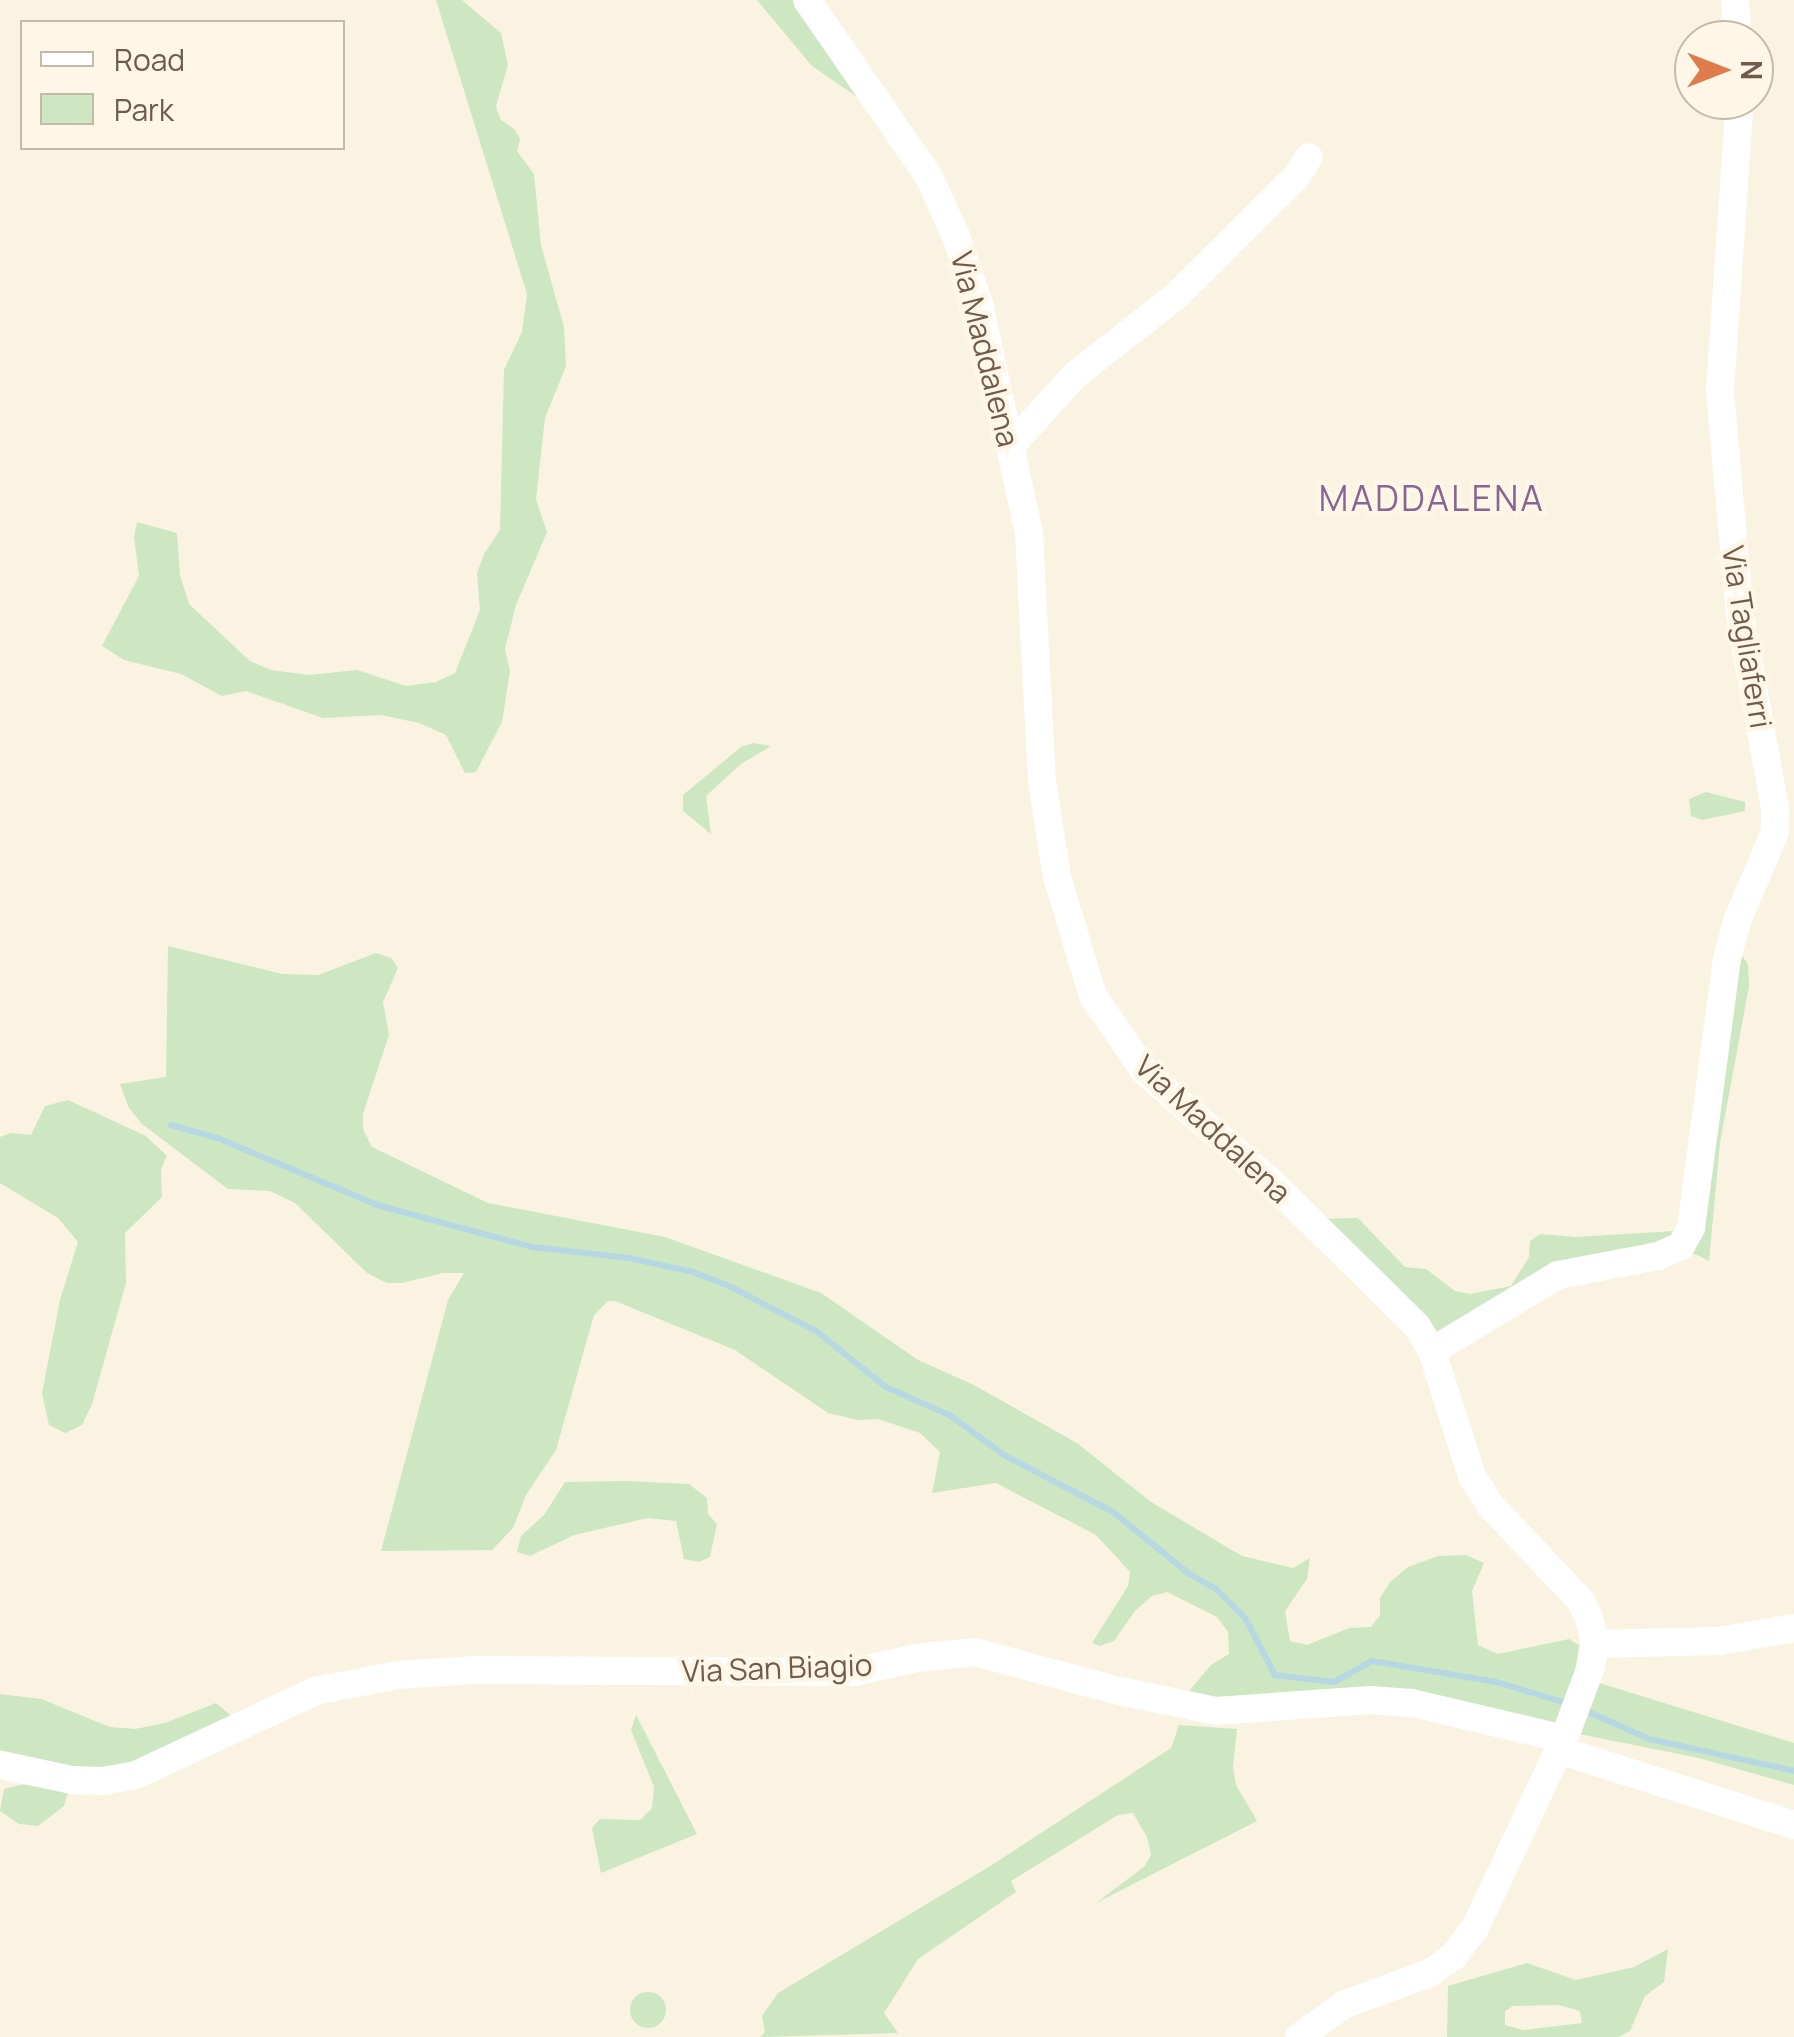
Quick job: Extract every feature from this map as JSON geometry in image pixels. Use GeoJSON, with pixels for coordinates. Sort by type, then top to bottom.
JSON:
{"type":"FeatureCollection","features":[{"type":"Feature","properties":{"kind":"street","name":"Via Maddalena"},"geometry":{"type":"LineString","coordinates":[[808,0],[929,177],[956,236],[979,304],[1010,446],[1034,589],[1042,781],[1056,877],[1093,996],[1145,1072],[1352,1260],[1418,1326],[1432,1352],[1472,1476],[1490,1505],[1581,1602],[1594,1644]]}},
{"type":"Feature","properties":{"kind":"street","name":"Via Tagliaferri"},"geometry":{"type":"LineString","coordinates":[[1432,1352],[1558,1275],[1658,1256],[1681,1246],[1692,1228],[1727,959],[1737,920],[1775,832],[1775,808],[1740,616],[1720,390],[1739,120]]}},
{"type":"Feature","properties":{"kind":"street"},"geometry":{"type":"LineString","coordinates":[[1010,446],[1074,376],[1176,296],[1296,176],[1309,157]]}},
{"type":"Feature","properties":{"kind":"street"},"geometry":{"type":"LineString","coordinates":[[1299,2037],[1345,2004],[1430,1973],[1454,1956],[1496,1890],[1563,1740],[1584,1685],[1594,1644],[1719,1641],[1794,1628]]}},
{"type":"Feature","properties":{"kind":"street","name":"Via San Biagio"},"geometry":{"type":"LineString","coordinates":[[0,1765],[72,1780],[102,1781],[136,1775],[316,1691],[398,1674],[474,1670],[854,1672],[917,1658],[974,1652],[1115,1690],[1216,1710],[1370,1700],[1412,1703],[1563,1740],[1794,1825]]}},
{"type":"Feature","properties":{"kind":"green space"},"geometry":{"type":"Polygon","coordinates":[[[436,0],[462,0],[501,33],[508,65],[496,106],[500,119],[515,130],[520,139],[517,151],[534,174],[541,245],[564,327],[566,366],[545,418],[536,499],[547,532],[516,605],[505,649],[510,671],[502,722],[476,772],[465,773],[446,735],[419,723],[381,715],[323,718],[246,691],[222,696],[181,674],[124,660],[102,646],[139,576],[134,537],[137,522],[177,533],[180,575],[189,604],[250,661],[271,670],[309,675],[357,670],[406,686],[436,682],[455,673],[480,610],[477,573],[500,530],[504,370],[522,332],[527,294],[436,0]]]}},
{"type":"Feature","properties":{"kind":"green space"},"geometry":{"type":"Polygon","coordinates":[[[757,0],[795,0],[857,97],[812,66],[757,0]]]}},
{"type":"Feature","properties":{"kind":"green space"},"geometry":{"type":"Polygon","coordinates":[[[754,743],[771,746],[741,764],[706,796],[711,834],[683,811],[683,795],[741,747],[754,743]]]}},
{"type":"Feature","properties":{"kind":"green space"},"geometry":{"type":"Polygon","coordinates":[[[1706,792],[1745,802],[1745,811],[1702,820],[1691,816],[1689,799],[1706,792]]]}},
{"type":"Feature","properties":{"kind":"green space"},"geometry":{"type":"Polygon","coordinates":[[[168,946],[282,974],[318,975],[376,953],[391,958],[398,968],[383,1002],[389,1035],[363,1114],[363,1129],[372,1147],[488,1203],[665,1237],[821,1293],[918,1360],[972,1384],[1077,1443],[1151,1502],[1242,1556],[1293,1568],[1310,1558],[1307,1579],[1285,1611],[1290,1641],[1307,1645],[1349,1628],[1371,1627],[1380,1615],[1380,1598],[1390,1582],[1408,1567],[1438,1556],[1466,1555],[1484,1563],[1472,1591],[1478,1645],[1498,1654],[1569,1639],[1579,1645],[1573,1685],[1561,1717],[1548,1731],[1446,1705],[1185,1704],[1189,1691],[1211,1665],[1229,1654],[1228,1632],[1217,1617],[1167,1592],[1152,1596],[1135,1611],[1114,1641],[1099,1646],[1092,1643],[1128,1586],[1130,1572],[1096,1535],[996,1483],[932,1493],[940,1452],[920,1433],[878,1419],[858,1420],[828,1413],[735,1350],[615,1301],[608,1301],[594,1315],[556,1450],[526,1495],[513,1528],[492,1550],[381,1551],[448,1300],[464,1273],[387,1283],[367,1273],[295,1203],[270,1191],[228,1189],[142,1124],[129,1108],[120,1084],[166,1077],[168,946]]]}},
{"type":"Feature","properties":{"kind":"green space"},"geometry":{"type":"Polygon","coordinates":[[[1742,955],[1748,965],[1749,986],[1720,1143],[1709,1261],[1695,1254],[1685,1257],[1729,980],[1742,955]]]}},
{"type":"Feature","properties":{"kind":"green space"},"geometry":{"type":"Polygon","coordinates":[[[68,1100],[146,1136],[167,1156],[161,1169],[162,1197],[125,1233],[126,1283],[92,1404],[82,1425],[65,1433],[49,1425],[42,1393],[60,1300],[78,1242],[58,1218],[0,1183],[0,1137],[11,1133],[31,1135],[45,1106],[68,1100]]]}},
{"type":"Feature","properties":{"kind":"green space"},"geometry":{"type":"Polygon","coordinates":[[[1358,1218],[1405,1267],[1426,1269],[1455,1291],[1470,1294],[1511,1286],[1529,1257],[1530,1241],[1540,1234],[1576,1237],[1674,1231],[1675,1246],[1622,1260],[1438,1344],[1315,1219],[1358,1218]]]}},
{"type":"Feature","properties":{"kind":"green space"},"geometry":{"type":"Polygon","coordinates":[[[565,1482],[689,1484],[707,1498],[708,1514],[717,1524],[710,1557],[699,1562],[684,1559],[676,1521],[648,1518],[574,1535],[530,1556],[517,1552],[521,1536],[544,1515],[565,1482]]]}},
{"type":"Feature","properties":{"kind":"green space"},"geometry":{"type":"Polygon","coordinates":[[[1596,1682],[1794,1743],[1794,1785],[1699,1758],[1579,1734],[1596,1682]]]}},
{"type":"Feature","properties":{"kind":"green space"},"geometry":{"type":"Polygon","coordinates":[[[0,1694],[41,1699],[110,1727],[135,1729],[165,1723],[216,1703],[237,1721],[123,1767],[85,1769],[0,1750],[0,1694]]]}},
{"type":"Feature","properties":{"kind":"green space"},"geometry":{"type":"Polygon","coordinates":[[[636,1715],[697,1834],[601,1873],[592,1828],[600,1819],[640,1820],[652,1808],[654,1787],[631,1730],[636,1715]]]}},
{"type":"Feature","properties":{"kind":"green space"},"geometry":{"type":"Polygon","coordinates":[[[1179,1725],[1237,1729],[1233,1767],[1236,1785],[1257,1821],[1096,1903],[1145,1866],[1151,1855],[1147,1837],[1133,1813],[1118,1815],[1011,1881],[1016,1892],[918,1959],[884,2013],[898,2033],[760,2037],[765,2032],[762,2016],[778,1993],[992,1865],[1171,1748],[1179,1725]]]}},
{"type":"Feature","properties":{"kind":"green space"},"geometry":{"type":"Polygon","coordinates":[[[29,1783],[68,1792],[64,1806],[38,1826],[19,1824],[0,1811],[4,1789],[29,1783]]]}},
{"type":"Feature","properties":{"kind":"green space"},"geometry":{"type":"Polygon","coordinates":[[[1668,1949],[1664,1982],[1645,1996],[1630,2031],[1618,2037],[1447,2037],[1448,1986],[1527,1963],[1576,1980],[1634,1967],[1668,1949]],[[1559,2005],[1513,2006],[1505,2011],[1505,2025],[1523,2030],[1582,2023],[1580,2011],[1559,2005]]]}},
{"type":"Feature","properties":{"kind":"green space"},"geometry":{"type":"Polygon","coordinates":[[[648,1992],[661,1997],[666,2010],[661,2023],[648,2028],[635,2023],[630,2010],[635,1997],[648,1992]]]}},
{"type":"Feature","properties":{"kind":"waterway"},"geometry":{"type":"LineString","coordinates":[[171,1125],[220,1139],[377,1205],[532,1247],[629,1258],[693,1272],[731,1287],[816,1331],[886,1387],[951,1416],[1004,1455],[1113,1512],[1188,1573],[1216,1589],[1245,1618],[1275,1675],[1334,1682],[1372,1661],[1496,1682],[1570,1704]]}},
{"type":"Feature","properties":{"kind":"waterway"},"geometry":{"type":"LineString","coordinates":[[1582,1709],[1649,1739],[1794,1771]]}},
{"type":"Feature","properties":{"kind":"district","name":"MADDALENA"},"geometry":{"type":"Point","coordinates":[1432,498]}}]}
